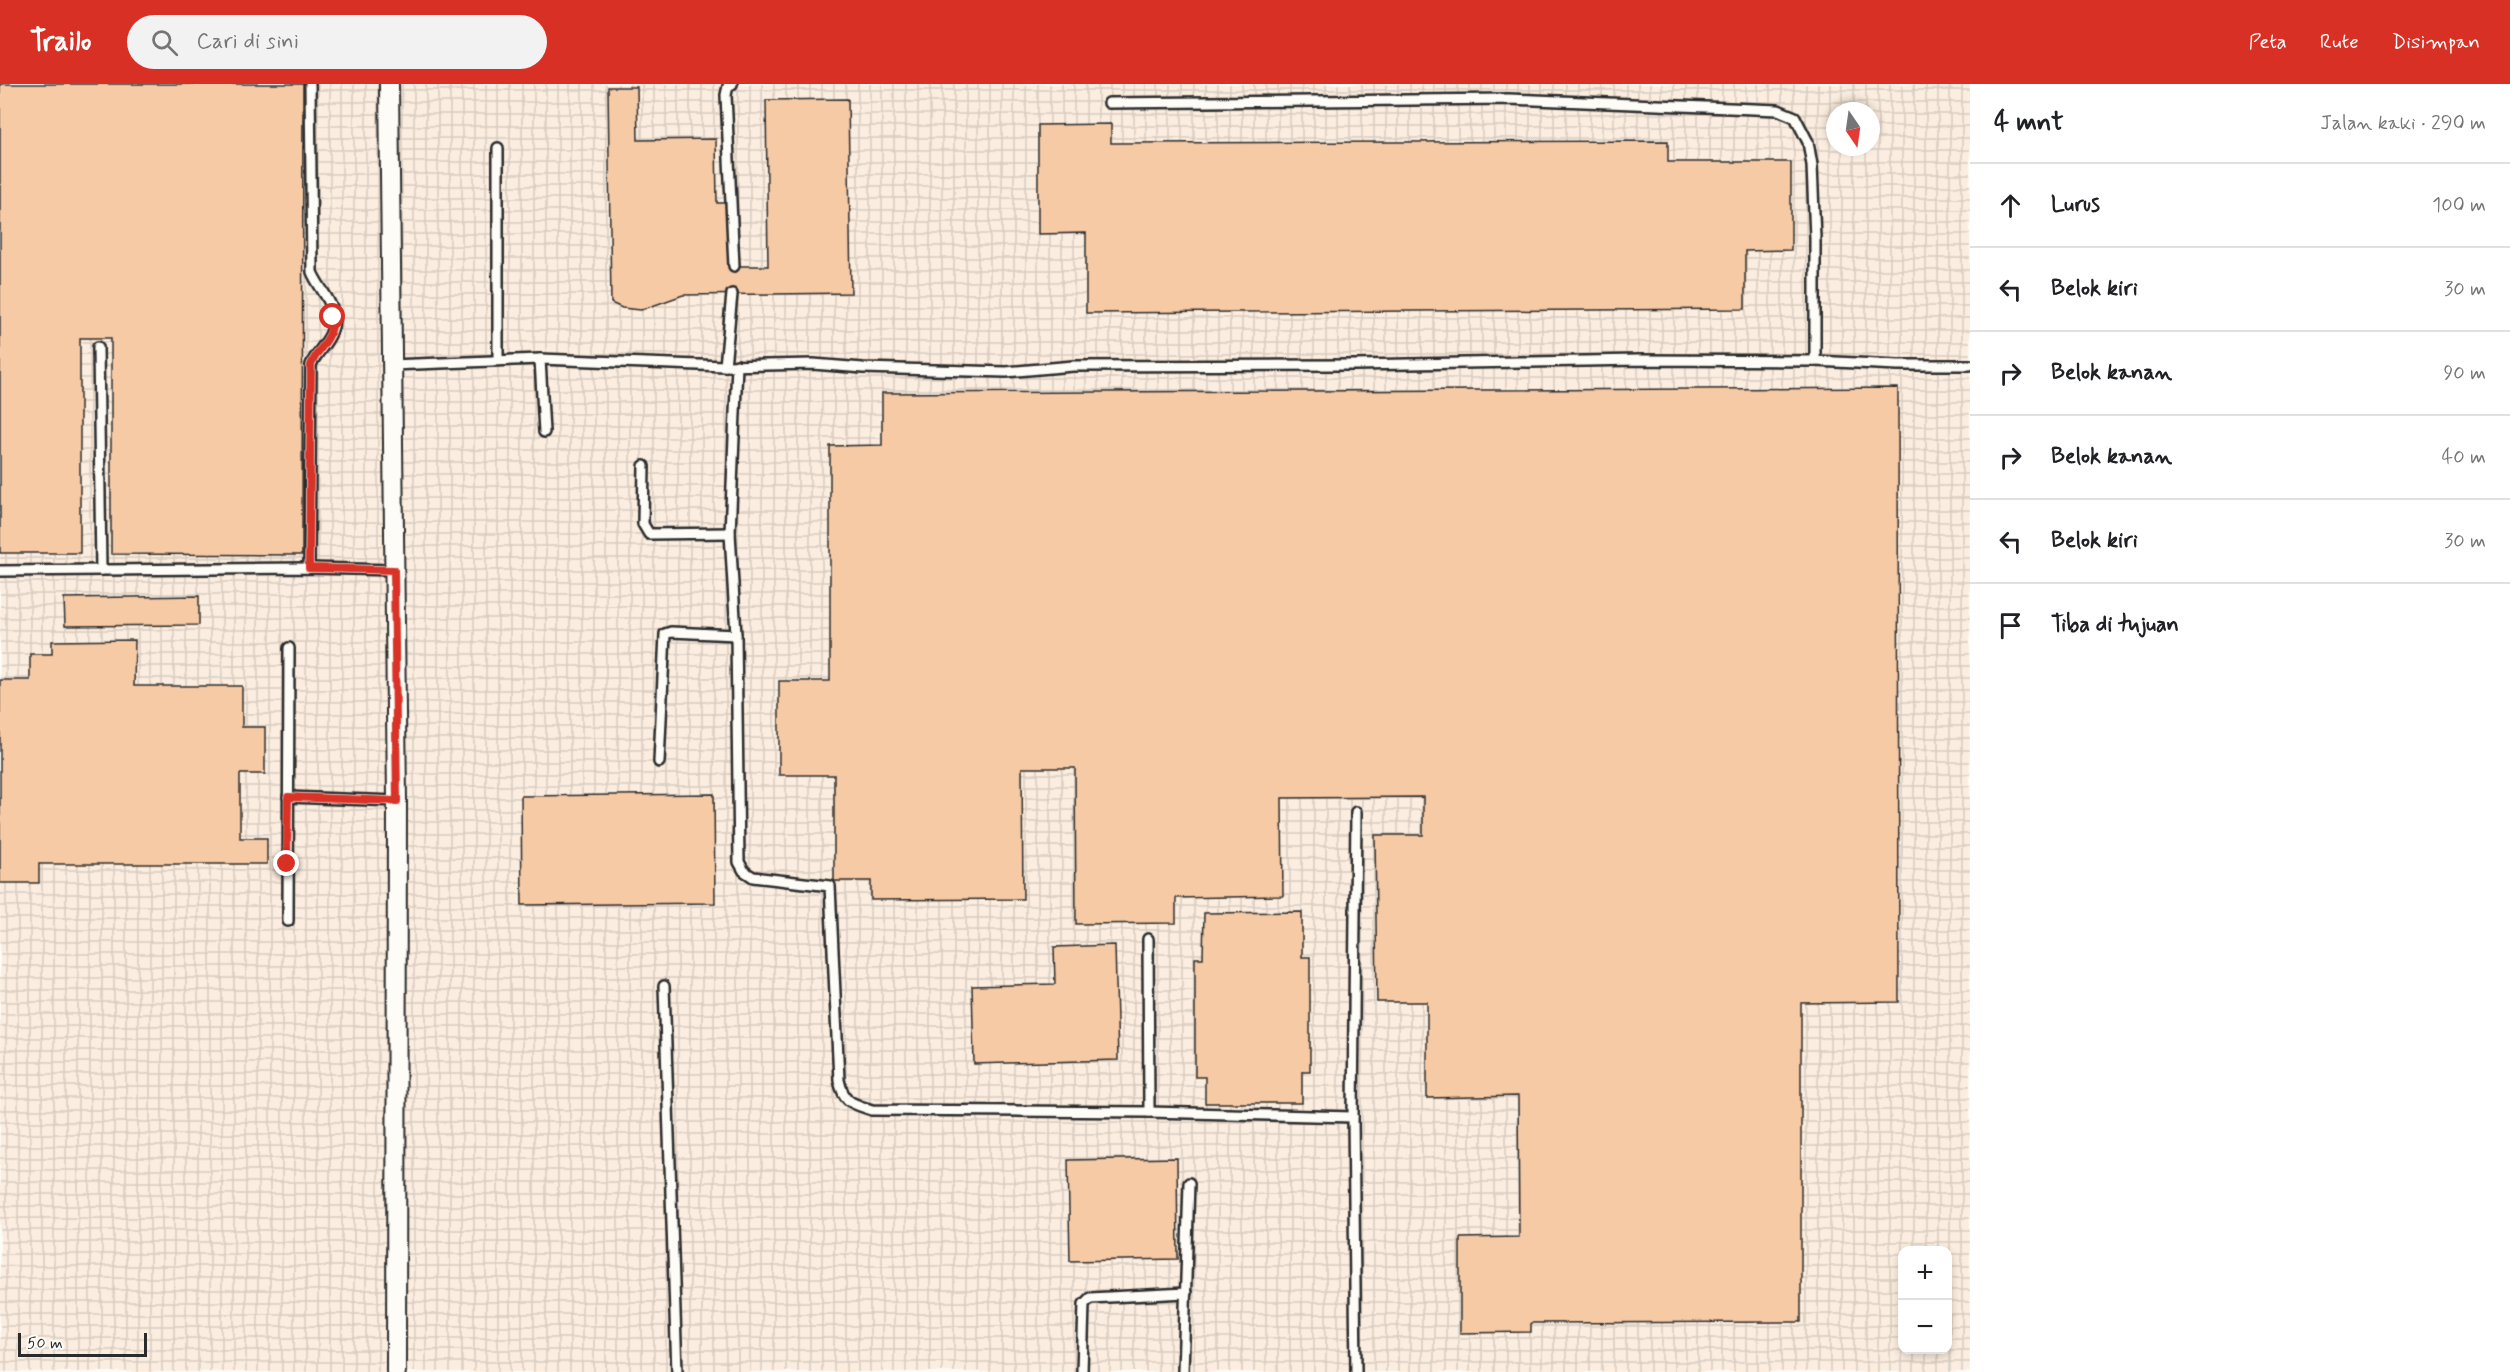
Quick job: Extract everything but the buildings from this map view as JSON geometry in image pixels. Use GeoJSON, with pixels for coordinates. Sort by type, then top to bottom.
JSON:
{"type":"FeatureCollection","features":[{"type":"Feature","properties":{"kind":"street"},"geometry":{"type":"LineString","coordinates":[[389,84],[397,801],[396,1372]]}},
{"type":"Feature","properties":{"kind":"lane"},"geometry":{"type":"LineString","coordinates":[[309,568],[311,365],[332,331],[333,317],[332,306],[325,292],[316,283],[312,272],[310,84]]}},
{"type":"Feature","properties":{"kind":"lane"},"geometry":{"type":"LineString","coordinates":[[732,84],[728,86],[726,95],[734,266]]}},
{"type":"Feature","properties":{"kind":"lane"},"geometry":{"type":"LineString","coordinates":[[1108,103],[1509,99],[1778,110],[1795,117],[1808,142],[1812,165],[1815,238],[1815,361]]}},
{"type":"Feature","properties":{"kind":"lane"},"geometry":{"type":"LineString","coordinates":[[498,148],[498,359]]}},
{"type":"Feature","properties":{"kind":"lane"},"geometry":{"type":"LineString","coordinates":[[725,366],[732,294]]}},
{"type":"Feature","properties":{"kind":"lane"},"geometry":{"type":"LineString","coordinates":[[98,347],[101,570]]}},
{"type":"Feature","properties":{"kind":"lane"},"geometry":{"type":"LineString","coordinates":[[391,365],[540,359],[725,366],[813,364],[863,368],[1006,372],[1073,366],[1355,365],[1639,360],[1815,361],[1898,366],[1970,365]]}},
{"type":"Feature","properties":{"kind":"lane"},"geometry":{"type":"LineString","coordinates":[[540,359],[544,432]]}},
{"type":"Feature","properties":{"kind":"lane"},"geometry":{"type":"LineString","coordinates":[[736,365],[730,533],[736,635],[739,862],[744,872],[753,877],[830,886],[839,1080],[842,1093],[850,1103],[872,1110],[1149,1112],[1353,1117]]}},
{"type":"Feature","properties":{"kind":"lane"},"geometry":{"type":"LineString","coordinates":[[644,466],[643,524],[649,534],[730,533]]}},
{"type":"Feature","properties":{"kind":"lane"},"geometry":{"type":"LineString","coordinates":[[0,571],[309,568],[394,570]]}},
{"type":"Feature","properties":{"kind":"lane"},"geometry":{"type":"LineString","coordinates":[[659,762],[664,634],[671,632],[736,635]]}},
{"type":"Feature","properties":{"kind":"lane"},"geometry":{"type":"LineString","coordinates":[[288,921],[289,648]]}},
{"type":"Feature","properties":{"kind":"lane"},"geometry":{"type":"LineString","coordinates":[[288,797],[397,801]]}},
{"type":"Feature","properties":{"kind":"lane"},"geometry":{"type":"LineString","coordinates":[[1356,812],[1353,1117],[1356,1372]]}},
{"type":"Feature","properties":{"kind":"lane"},"geometry":{"type":"LineString","coordinates":[[1148,939],[1149,1112]]}},
{"type":"Feature","properties":{"kind":"lane"},"geometry":{"type":"LineString","coordinates":[[664,986],[677,1372]]}},
{"type":"Feature","properties":{"kind":"lane"},"geometry":{"type":"LineString","coordinates":[[1183,1372],[1189,1183]]}},
{"type":"Feature","properties":{"kind":"lane"},"geometry":{"type":"LineString","coordinates":[[1082,1372],[1084,1304],[1090,1298],[1186,1293]]}},
{"type":"Feature","properties":{"kind":"shaded area"},"geometry":{"type":"Polygon","coordinates":[[[0,84],[1970,84],[1970,1372],[0,1372],[0,84]]]}},
{"type":"Feature","properties":{"kind":"route"},"geometry":{"type":"LineString","coordinates":[[287,864],[288,797],[397,801],[394,570],[309,568],[311,365],[332,331],[333,317]]}}]}
